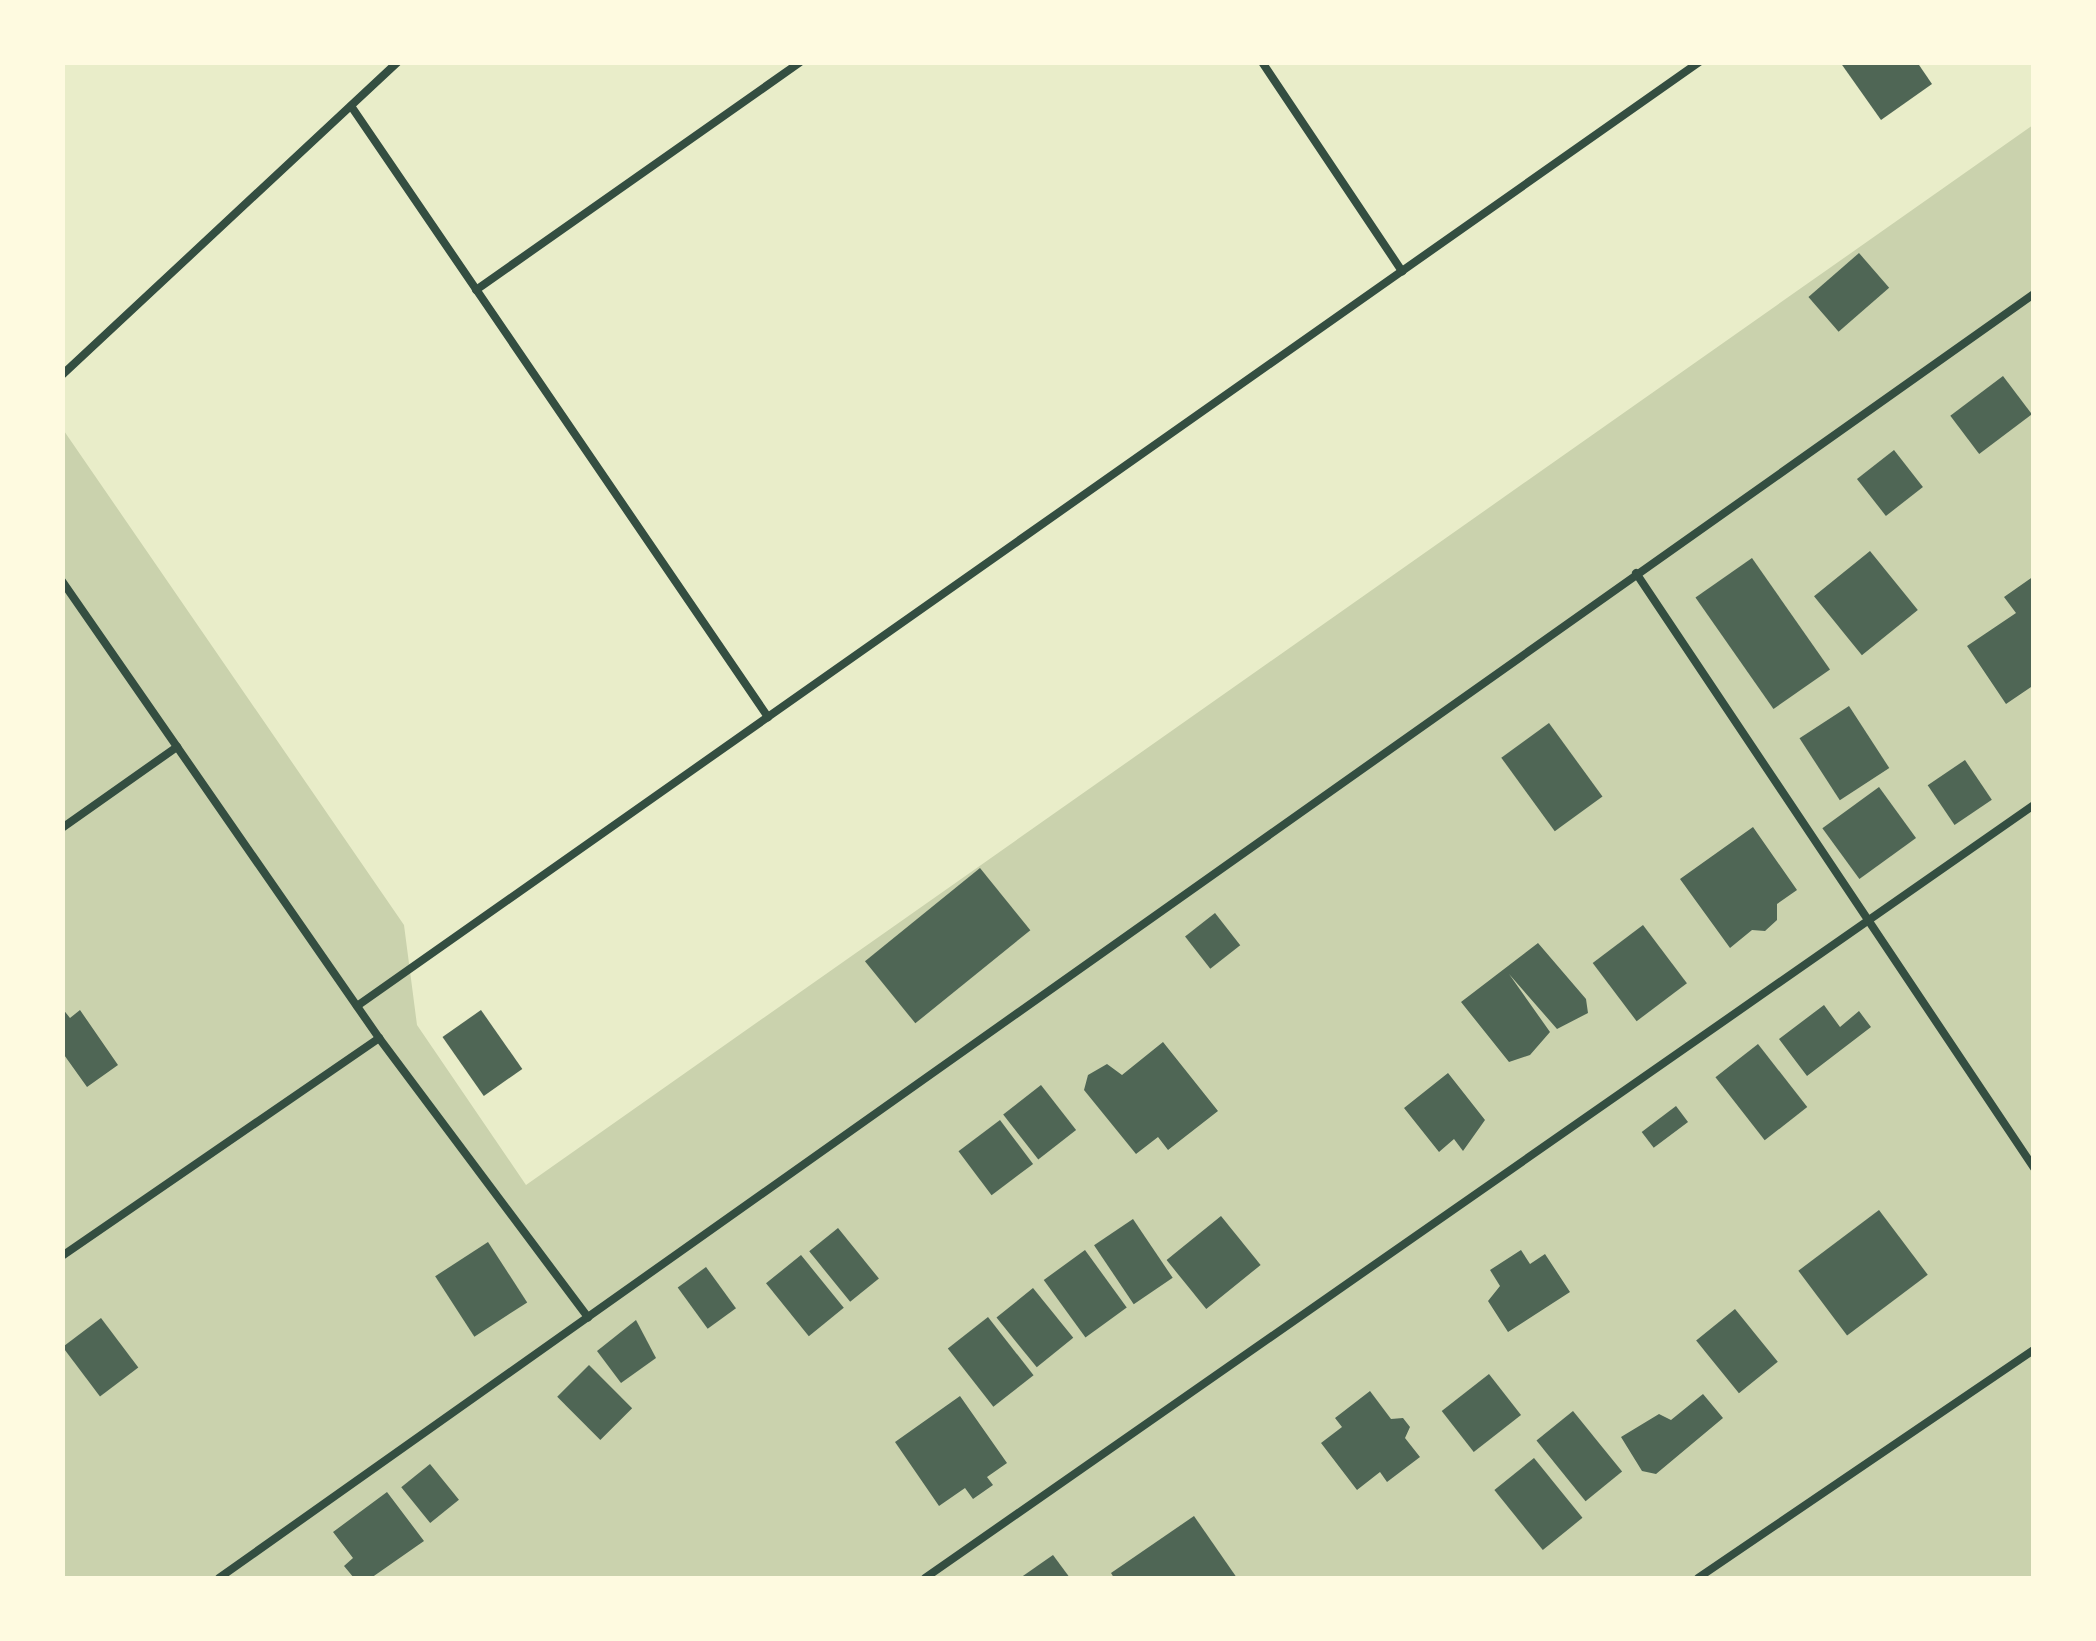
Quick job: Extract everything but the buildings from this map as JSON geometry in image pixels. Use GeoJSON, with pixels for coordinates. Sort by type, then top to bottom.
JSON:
{"type":"FeatureCollection","features":[{"type":"Feature","properties":{"kind":"lane"},"geometry":{"type":"LineString","coordinates":[[62,375],[398,62]]}},
{"type":"Feature","properties":{"kind":"lane"},"geometry":{"type":"LineString","coordinates":[[476,290],[800,62]]}},
{"type":"Feature","properties":{"kind":"lane"},"geometry":{"type":"LineString","coordinates":[[1262,62],[1402,271]]}},
{"type":"Feature","properties":{"kind":"lane"},"geometry":{"type":"LineString","coordinates":[[357,1006],[1699,62]]}},
{"type":"Feature","properties":{"kind":"lane"},"geometry":{"type":"LineString","coordinates":[[351,106],[768,717]]}},
{"type":"Feature","properties":{"kind":"lane"},"geometry":{"type":"LineString","coordinates":[[219,1578],[2034,294]]}},
{"type":"Feature","properties":{"kind":"lane"},"geometry":{"type":"LineString","coordinates":[[1636,573],[1870,917],[2034,1168]]}},
{"type":"Feature","properties":{"kind":"lane"},"geometry":{"type":"LineString","coordinates":[[62,581],[379,1038],[588,1317]]}},
{"type":"Feature","properties":{"kind":"lane"},"geometry":{"type":"LineString","coordinates":[[62,828],[177,747]]}},
{"type":"Feature","properties":{"kind":"lane"},"geometry":{"type":"LineString","coordinates":[[924,1578],[2034,805]]}},
{"type":"Feature","properties":{"kind":"lane"},"geometry":{"type":"LineString","coordinates":[[62,1256],[379,1038]]}},
{"type":"Feature","properties":{"kind":"lane"},"geometry":{"type":"LineString","coordinates":[[1698,1578],[2034,1350]]}},
{"type":"Feature","properties":{"kind":"green space"},"geometry":{"type":"Polygon","coordinates":[[[2033,125],[2033,1578],[63,1578],[62,428],[404,925],[417,1025],[526,1185],[2033,125]]]}}]}
